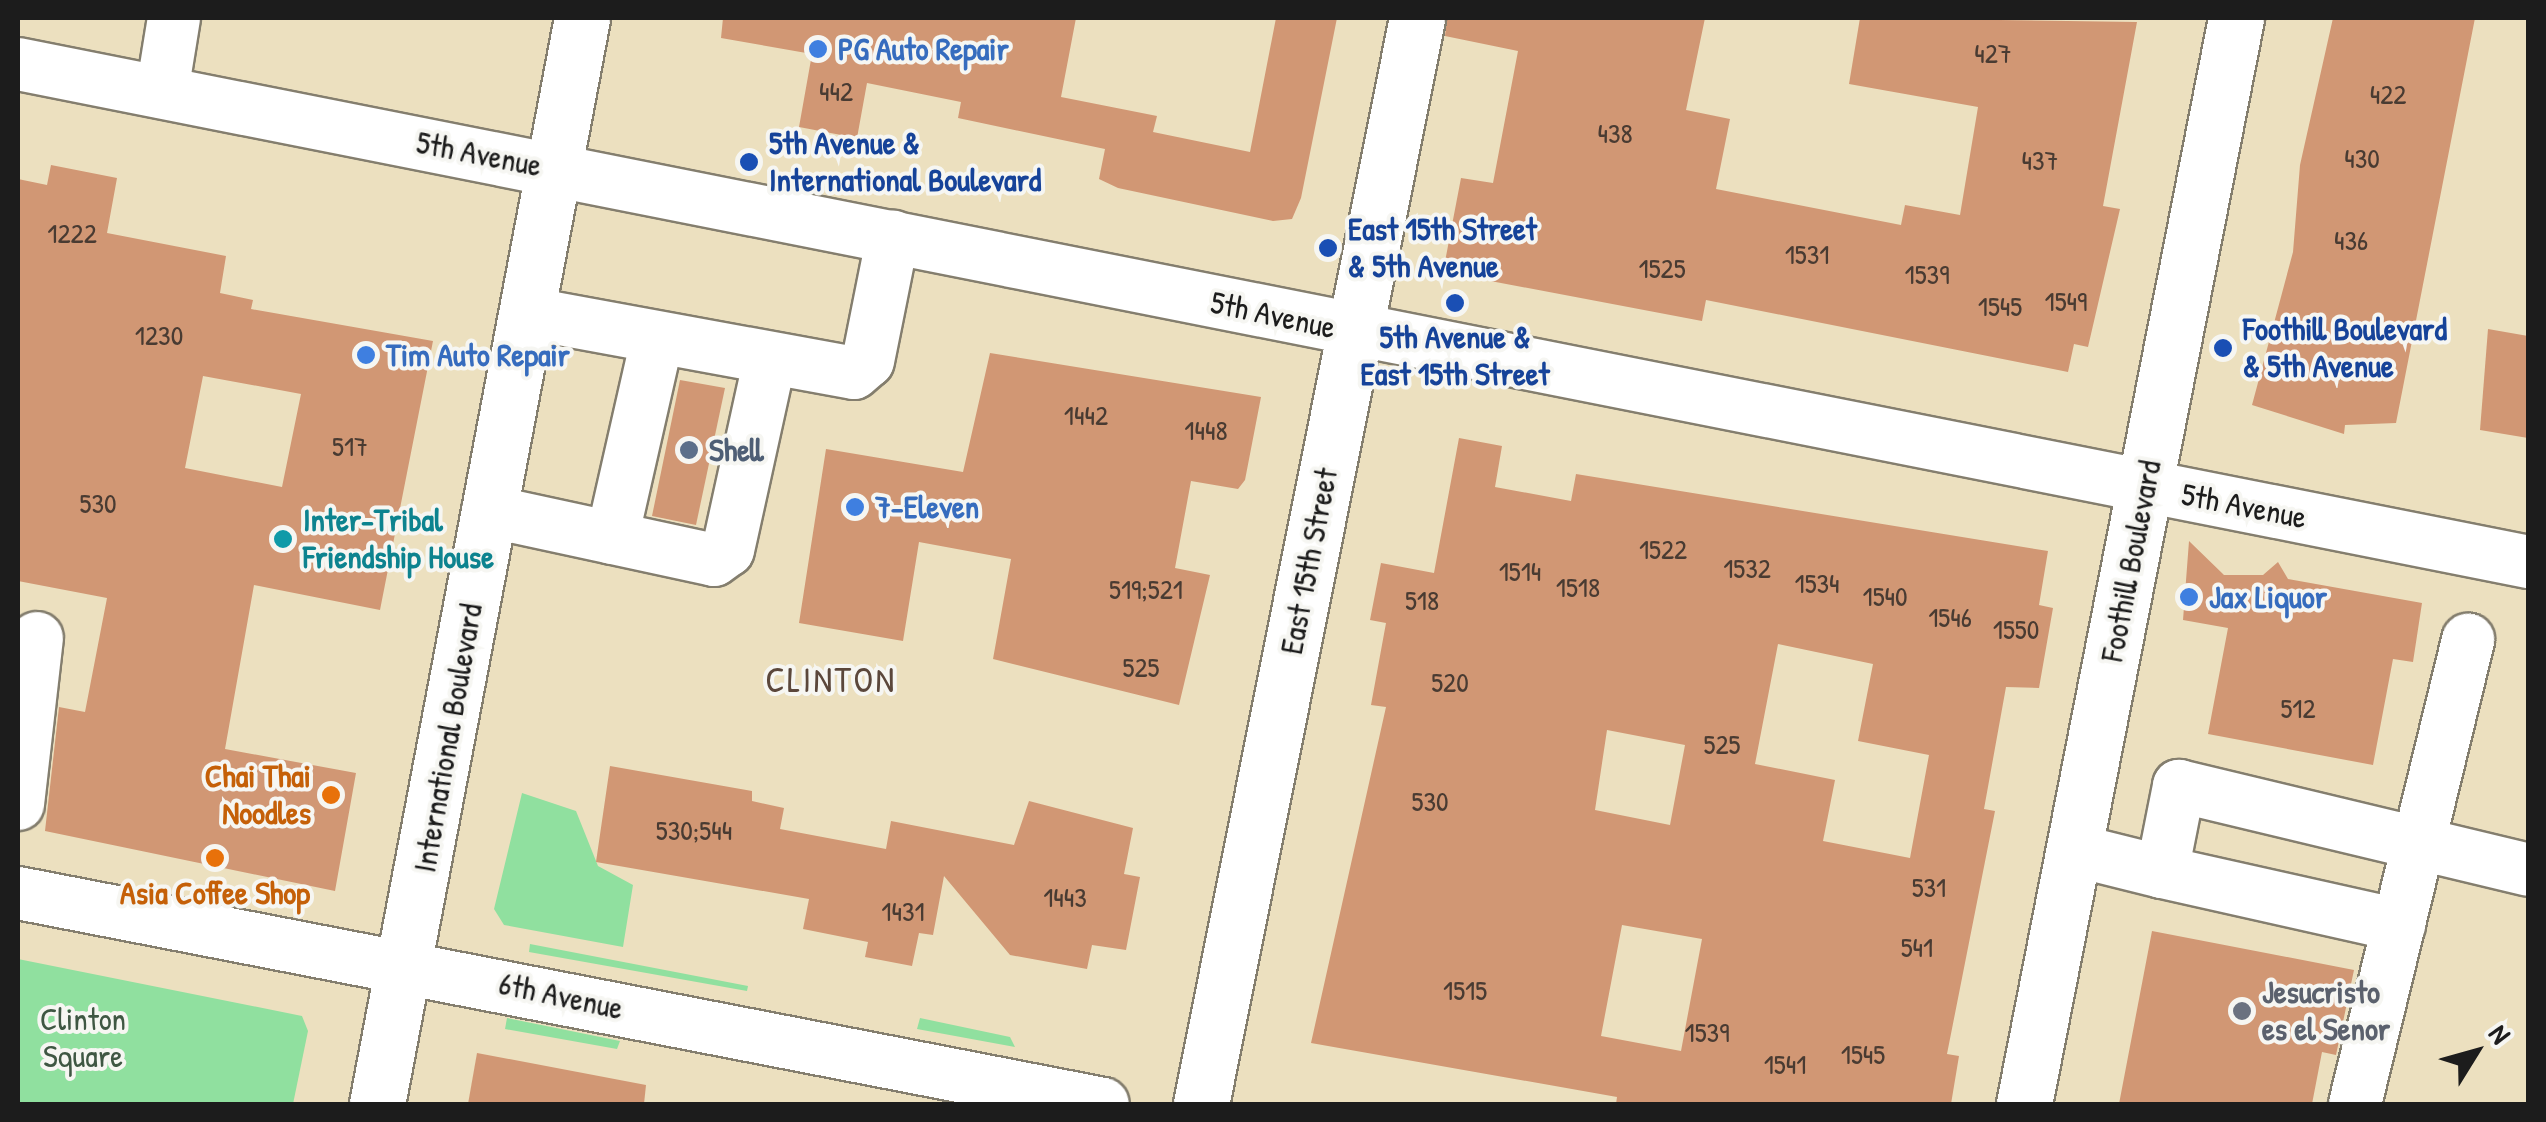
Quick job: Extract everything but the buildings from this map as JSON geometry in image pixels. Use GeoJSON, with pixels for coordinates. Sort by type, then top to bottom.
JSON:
{"type":"FeatureCollection","features":[{"type":"Feature","properties":{"kind":"main road","name":"International Boulevard"},"geometry":{"type":"LineString","coordinates":[[377,1104],[582,18]]}},
{"type":"Feature","properties":{"kind":"main road","name":"East 15th Street"},"geometry":{"type":"LineString","coordinates":[[1201,1104],[1417,18]]}},
{"type":"Feature","properties":{"kind":"main road","name":"Foothill Boulevard"},"geometry":{"type":"LineString","coordinates":[[2024,1104],[2236,18]]}},
{"type":"Feature","properties":{"kind":"street"},"geometry":{"type":"LineString","coordinates":[[162,92],[174,18]]}},
{"type":"Feature","properties":{"kind":"street","name":"5th Avenue"},"geometry":{"type":"LineString","coordinates":[[18,64],[2528,562]]}},
{"type":"Feature","properties":{"kind":"street"},"geometry":{"type":"LineString","coordinates":[[527,313],[770,362],[854,373],[868,362],[893,236]]}},
{"type":"Feature","properties":{"kind":"street"},"geometry":{"type":"LineString","coordinates":[[612,538],[657,340]]}},
{"type":"Feature","properties":{"kind":"street"},"geometry":{"type":"LineString","coordinates":[[488,511],[714,560],[728,550],[770,362]]}},
{"type":"Feature","properties":{"kind":"street"},"geometry":{"type":"LineString","coordinates":[[18,804],[37,638]]}},
{"type":"Feature","properties":{"kind":"street"},"geometry":{"type":"LineString","coordinates":[[2355,1104],[2399,924],[2423,847],[2468,640]]}},
{"type":"Feature","properties":{"kind":"street"},"geometry":{"type":"LineString","coordinates":[[2162,872],[2179,786],[2528,870]]}},
{"type":"Feature","properties":{"kind":"street"},"geometry":{"type":"LineString","coordinates":[[2074,850],[2399,924]]}},
{"type":"Feature","properties":{"kind":"street","name":"6th Avenue"},"geometry":{"type":"LineString","coordinates":[[18,893],[1102,1104]]}},
{"type":"Feature","properties":{"kind":"green space"},"geometry":{"type":"Polygon","coordinates":[[[522,793],[576,811],[598,866],[633,885],[623,947],[504,925],[494,909],[522,793]]]}},
{"type":"Feature","properties":{"kind":"green space"},"geometry":{"type":"Polygon","coordinates":[[[530,944],[748,986],[747,991],[529,952],[530,944]]]}},
{"type":"Feature","properties":{"kind":"green space","name":"Clinton Square"},"geometry":{"type":"Polygon","coordinates":[[[18,959],[302,1016],[308,1031],[293,1104],[18,1104],[18,959]]]}},
{"type":"Feature","properties":{"kind":"green space"},"geometry":{"type":"Polygon","coordinates":[[[507,1018],[620,1041],[617,1049],[505,1029],[507,1018]]]}},
{"type":"Feature","properties":{"kind":"green space"},"geometry":{"type":"Polygon","coordinates":[[[920,1018],[1010,1037],[1015,1047],[917,1029],[920,1018]]]}},
{"type":"Feature","properties":{"kind":"place","name":"PG Auto Repair"},"geometry":{"type":"Point","coordinates":[818,49]}},
{"type":"Feature","properties":{"kind":"place","name":"5th Avenue & International Boulevard"},"geometry":{"type":"Point","coordinates":[749,162]}},
{"type":"Feature","properties":{"kind":"place","name":"East 15th Street & 5th Avenue"},"geometry":{"type":"Point","coordinates":[1328,248]}},
{"type":"Feature","properties":{"kind":"place","name":"5th Avenue & East 15th Street"},"geometry":{"type":"Point","coordinates":[1455,303]}},
{"type":"Feature","properties":{"kind":"place","name":"Foothill Boulevard & 5th Avenue"},"geometry":{"type":"Point","coordinates":[2223,348]}},
{"type":"Feature","properties":{"kind":"place","name":"Tim Auto Repair"},"geometry":{"type":"Point","coordinates":[366,355]}},
{"type":"Feature","properties":{"kind":"place","name":"Shell"},"geometry":{"type":"Point","coordinates":[689,450]}},
{"type":"Feature","properties":{"kind":"place","name":"7-Eleven"},"geometry":{"type":"Point","coordinates":[855,507]}},
{"type":"Feature","properties":{"kind":"place","name":"Inter-Tribal Friendship House"},"geometry":{"type":"Point","coordinates":[283,539]}},
{"type":"Feature","properties":{"kind":"place","name":"Jax Liquor"},"geometry":{"type":"Point","coordinates":[2189,597]}},
{"type":"Feature","properties":{"kind":"place","name":"Chai Thai Noodles"},"geometry":{"type":"Point","coordinates":[331,795]}},
{"type":"Feature","properties":{"kind":"place","name":"Asia Coffee Shop"},"geometry":{"type":"Point","coordinates":[215,858]}},
{"type":"Feature","properties":{"kind":"place","name":"Jesucristo es el Senor"},"geometry":{"type":"Point","coordinates":[2242,1011]}},
{"type":"Feature","properties":{"kind":"district","name":"CLINTON"},"geometry":{"type":"Point","coordinates":[831,680]}}]}
